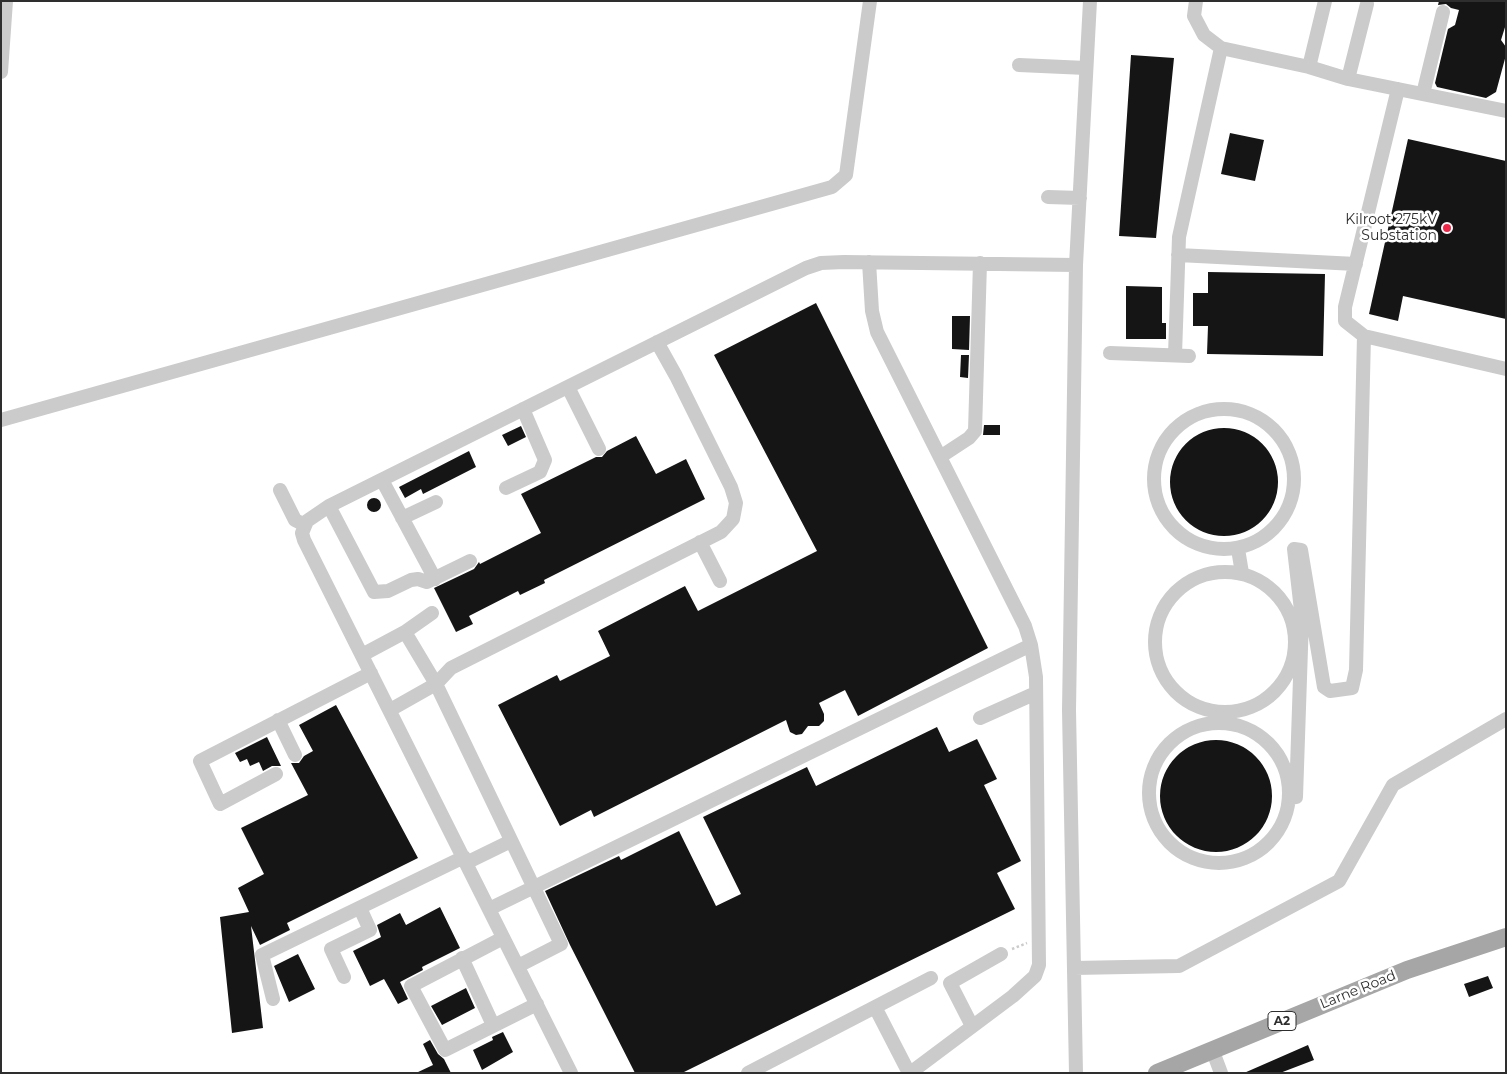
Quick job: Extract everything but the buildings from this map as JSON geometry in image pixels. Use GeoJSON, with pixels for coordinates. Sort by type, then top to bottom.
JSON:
{"type":"FeatureCollection","features":[{"type":"Feature","properties":{"kind":"main road","name":"Larne Road"},"geometry":{"type":"LineString","coordinates":[[1157,1073],[1407,970],[1506,937]]}},
{"type":"Feature","properties":{"kind":"street"},"geometry":{"type":"LineString","coordinates":[[1,72],[6,1]]}},
{"type":"Feature","properties":{"kind":"street"},"geometry":{"type":"LineString","coordinates":[[1,420],[832,187],[846,175],[870,1]]}},
{"type":"Feature","properties":{"kind":"street"},"geometry":{"type":"LineString","coordinates":[[1076,1073],[1069,710],[1076,265],[1090,1]]}},
{"type":"Feature","properties":{"kind":"street"},"geometry":{"type":"LineString","coordinates":[[1196,1],[1194,16],[1204,35],[1221,48],[1348,79],[1506,111]]}},
{"type":"Feature","properties":{"kind":"street"},"geometry":{"type":"LineString","coordinates":[[1309,68],[1325,1]]}},
{"type":"Feature","properties":{"kind":"street"},"geometry":{"type":"LineString","coordinates":[[1348,79],[1367,4]]}},
{"type":"Feature","properties":{"kind":"street"},"geometry":{"type":"LineString","coordinates":[[1423,94],[1443,12]]}},
{"type":"Feature","properties":{"kind":"street"},"geometry":{"type":"LineString","coordinates":[[1175,355],[1178,255],[1183,212],[1221,48]]}},
{"type":"Feature","properties":{"kind":"street"},"geometry":{"type":"LineString","coordinates":[[1019,65],[1086,68]]}},
{"type":"Feature","properties":{"kind":"street"},"geometry":{"type":"LineString","coordinates":[[1398,89],[1346,307],[1345,321],[1364,336],[1506,368]]}},
{"type":"Feature","properties":{"kind":"street"},"geometry":{"type":"LineString","coordinates":[[1048,197],[1080,198]]}},
{"type":"Feature","properties":{"kind":"street"},"geometry":{"type":"LineString","coordinates":[[1178,255],[1356,264]]}},
{"type":"Feature","properties":{"kind":"street"},"geometry":{"type":"LineString","coordinates":[[571,1073],[304,540],[302,533],[305,525],[312,516],[329,506],[806,268],[827,263],[869,262],[1076,265]]}},
{"type":"Feature","properties":{"kind":"street"},"geometry":{"type":"LineString","coordinates":[[869,262],[872,311],[877,332],[1025,626],[1031,645],[1036,693],[1039,965],[1035,976],[910,1073],[874,1007]]}},
{"type":"Feature","properties":{"kind":"street"},"geometry":{"type":"LineString","coordinates":[[940,457],[970,438],[975,431],[980,263]]}},
{"type":"Feature","properties":{"kind":"street"},"geometry":{"type":"LineString","coordinates":[[1289,798],[1296,797],[1298,646],[1302,619],[1294,549],[1301,550],[1324,688],[1330,691],[1352,688],[1356,670],[1364,336]]}},
{"type":"Feature","properties":{"kind":"street"},"geometry":{"type":"LineString","coordinates":[[390,710],[436,684],[451,668],[721,532],[733,519],[736,502],[731,487],[698,418],[657,342]]}},
{"type":"Feature","properties":{"kind":"street"},"geometry":{"type":"LineString","coordinates":[[1110,353],[1189,356]]}},
{"type":"Feature","properties":{"kind":"street"},"geometry":{"type":"LineString","coordinates":[[568,386],[599,449]]}},
{"type":"Feature","properties":{"kind":"street"},"geometry":{"type":"LineString","coordinates":[[506,488],[540,472],[545,460],[523,409]]}},
{"type":"Feature","properties":{"kind":"street"},"geometry":{"type":"LineString","coordinates":[[1217,409],[1241,411],[1264,421],[1281,438],[1292,460],[1295,484],[1289,508],[1276,527],[1265,536],[1238,549],[1216,550],[1195,544],[1176,532],[1162,514],[1154,493],[1153,471],[1159,450],[1173,430],[1193,415],[1217,409]]}},
{"type":"Feature","properties":{"kind":"street"},"geometry":{"type":"LineString","coordinates":[[382,480],[435,579]]}},
{"type":"Feature","properties":{"kind":"street"},"geometry":{"type":"LineString","coordinates":[[280,490],[295,520],[305,525]]}},
{"type":"Feature","properties":{"kind":"street"},"geometry":{"type":"LineString","coordinates":[[402,518],[436,502]]}},
{"type":"Feature","properties":{"kind":"street"},"geometry":{"type":"LineString","coordinates":[[329,506],[374,592],[388,591],[411,580],[427,582],[470,561]]}},
{"type":"Feature","properties":{"kind":"street"},"geometry":{"type":"LineString","coordinates":[[700,542],[720,581]]}},
{"type":"Feature","properties":{"kind":"street"},"geometry":{"type":"LineString","coordinates":[[1238,549],[1242,573]]}},
{"type":"Feature","properties":{"kind":"street"},"geometry":{"type":"LineString","coordinates":[[1298,646],[1290,670],[1277,689],[1253,706],[1214,717],[1188,729],[1168,743],[1154,763],[1148,784],[1149,807],[1157,828],[1171,845],[1189,857],[1211,863],[1233,862],[1254,854],[1271,840],[1283,822],[1289,798],[1287,774],[1276,752],[1258,734],[1214,717],[1177,694],[1168,682],[1155,656],[1154,634],[1160,612],[1174,592],[1194,578],[1218,571],[1242,573],[1264,583],[1282,600],[1293,622],[1298,646]]}},
{"type":"Feature","properties":{"kind":"street"},"geometry":{"type":"LineString","coordinates":[[362,655],[405,632],[432,613]]}},
{"type":"Feature","properties":{"kind":"street"},"geometry":{"type":"LineString","coordinates":[[405,632],[436,684],[561,944],[518,966]]}},
{"type":"Feature","properties":{"kind":"street"},"geometry":{"type":"LineString","coordinates":[[489,909],[1031,645]]}},
{"type":"Feature","properties":{"kind":"street"},"geometry":{"type":"LineString","coordinates":[[276,774],[220,804],[200,762],[371,673]]}},
{"type":"Feature","properties":{"kind":"street"},"geometry":{"type":"LineString","coordinates":[[980,718],[1036,693]]}},
{"type":"Feature","properties":{"kind":"street"},"geometry":{"type":"LineString","coordinates":[[1074,968],[1179,966],[1340,881],[1392,785],[1506,719]]}},
{"type":"Feature","properties":{"kind":"street"},"geometry":{"type":"LineString","coordinates":[[278,720],[295,755]]}},
{"type":"Feature","properties":{"kind":"street"},"geometry":{"type":"LineString","coordinates":[[273,999],[262,955],[360,908],[511,841]]}},
{"type":"Feature","properties":{"kind":"street"},"geometry":{"type":"LineString","coordinates":[[344,977],[331,949],[370,930],[360,908]]}},
{"type":"Feature","properties":{"kind":"street"},"geometry":{"type":"LineString","coordinates":[[504,938],[411,986],[445,1050],[537,1004]]}},
{"type":"Feature","properties":{"kind":"street"},"geometry":{"type":"LineString","coordinates":[[972,1026],[950,983],[1001,954]]}},
{"type":"Feature","properties":{"kind":"street"},"geometry":{"type":"LineString","coordinates":[[462,958],[493,1025]]}},
{"type":"Feature","properties":{"kind":"street"},"geometry":{"type":"LineString","coordinates":[[748,1073],[930,978]]}},
{"type":"Feature","properties":{"kind":"street"},"geometry":{"type":"LineString","coordinates":[[1212,1049],[1221,1073]]}},
{"type":"Feature","properties":{"kind":"path"},"geometry":{"type":"LineString","coordinates":[[1001,954],[1038,938]]}},
{"type":"Feature","properties":{"kind":"place","name":"Kilroot 275kV Substation"},"geometry":{"type":"Point","coordinates":[1447,228]}}]}
